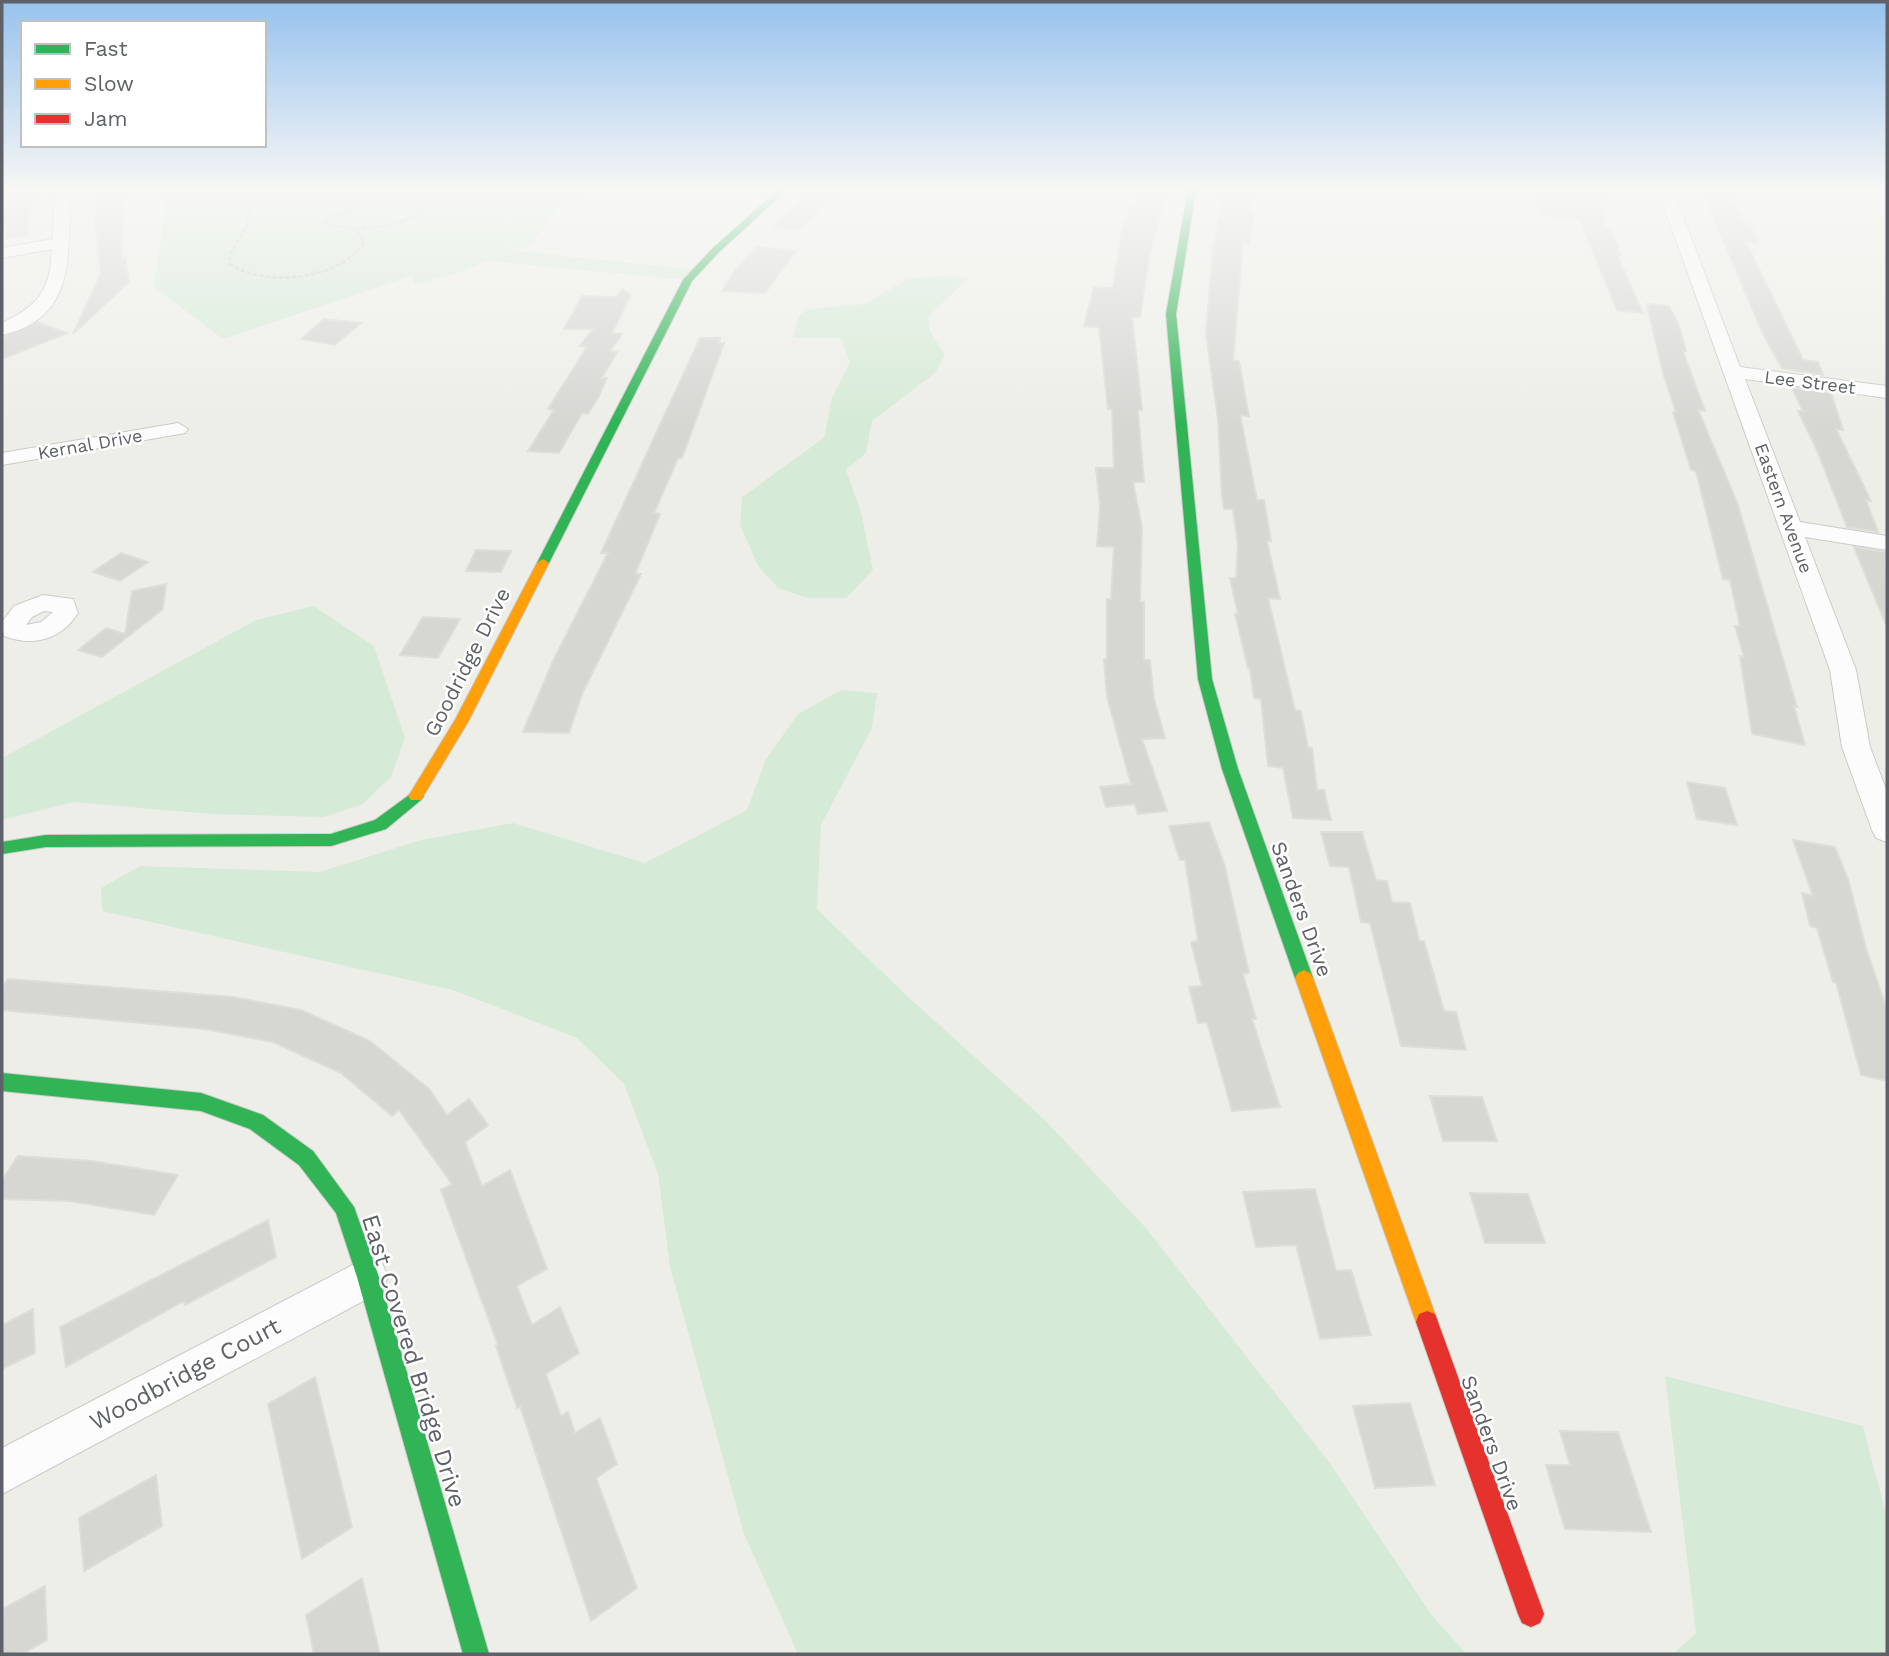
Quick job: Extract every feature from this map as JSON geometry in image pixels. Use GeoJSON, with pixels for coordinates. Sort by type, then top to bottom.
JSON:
{"type":"FeatureCollection","features":[{"type":"Feature","properties":{"kind":"street"},"geometry":{"type":"LineString","coordinates":[[2,330],[35,314],[55,293],[59,267]]}},
{"type":"Feature","properties":{"kind":"street","name":"Goodridge Drive"},"geometry":{"type":"LineString","coordinates":[[2,848],[46,841],[331,841],[366,832],[409,806],[421,794],[461,722],[688,280],[700,267]]}},
{"type":"Feature","properties":{"kind":"street","name":"Sanders Drive"},"geometry":{"type":"LineString","coordinates":[[1179,267],[1171,314],[1205,679],[1230,769],[1531,1614]]}},
{"type":"Feature","properties":{"kind":"street","name":"Eastern Avenue"},"geometry":{"type":"LineString","coordinates":[[1694,267],[1843,670],[1856,747],[1887,830]]}},
{"type":"Feature","properties":{"kind":"street","name":"Lee Street"},"geometry":{"type":"LineString","coordinates":[[1733,372],[1887,392]]}},
{"type":"Feature","properties":{"kind":"street","name":"Kernal Drive"},"geometry":{"type":"LineString","coordinates":[[2,459],[178,429]]}},
{"type":"Feature","properties":{"kind":"street"},"geometry":{"type":"LineString","coordinates":[[1791,528],[1887,543]]}},
{"type":"Feature","properties":{"kind":"street"},"geometry":{"type":"LineString","coordinates":[[2,651],[25,634]]}},
{"type":"Feature","properties":{"kind":"street","name":"East Covered Bridge Drive"},"geometry":{"type":"LineString","coordinates":[[2,1082],[201,1102],[256,1122],[306,1158],[344,1207],[368,1277],[477,1654]]}},
{"type":"Feature","properties":{"kind":"street","name":"Woodbridge Court"},"geometry":{"type":"LineString","coordinates":[[2,1472],[368,1277]]}},
{"type":"Feature","properties":{"kind":"path"},"geometry":{"type":"LineString","coordinates":[[235,267],[250,276],[282,278],[322,267]]}},
{"type":"Feature","properties":{"kind":"green space"},"geometry":{"type":"Polygon","coordinates":[[[157,267],[471,267],[414,284],[413,275],[223,339],[154,287],[157,267]]]}},
{"type":"Feature","properties":{"kind":"green space"},"geometry":{"type":"Polygon","coordinates":[[[553,267],[671,267],[697,270],[688,280],[553,267]]]}},
{"type":"Feature","properties":{"kind":"green space"},"geometry":{"type":"Polygon","coordinates":[[[953,275],[968,278],[928,317],[930,332],[945,355],[935,373],[872,421],[866,453],[846,470],[861,512],[873,570],[846,598],[808,598],[778,588],[758,566],[740,525],[742,497],[824,438],[832,398],[850,362],[841,338],[793,338],[800,314],[810,309],[864,304],[907,279],[953,275]]]}},
{"type":"Feature","properties":{"kind":"green space"},"geometry":{"type":"Polygon","coordinates":[[[314,606],[374,646],[405,738],[391,777],[363,804],[324,817],[209,814],[74,802],[2,820],[2,758],[256,620],[314,606]]]}},
{"type":"Feature","properties":{"kind":"green space"},"geometry":{"type":"Polygon","coordinates":[[[841,690],[877,693],[872,728],[821,825],[817,909],[907,996],[1046,1121],[1146,1228],[1329,1462],[1433,1617],[1467,1654],[798,1654],[744,1534],[670,1267],[658,1174],[624,1084],[577,1038],[453,990],[102,911],[101,888],[140,866],[320,872],[421,840],[513,823],[645,863],[747,810],[766,759],[798,714],[841,690]]]}},
{"type":"Feature","properties":{"kind":"green space"},"geometry":{"type":"Polygon","coordinates":[[[1665,1376],[1863,1426],[1887,1518],[1887,1654],[1673,1654],[1696,1633],[1665,1376]]]}},
{"type":"Feature","properties":{"kind":"building"},"geometry":{"type":"Polygon","coordinates":[[[100,267],[127,267],[129,282],[73,334],[101,273],[100,267]]]}},
{"type":"Feature","properties":{"kind":"building"},"geometry":{"type":"Polygon","coordinates":[[[738,267],[784,267],[765,293],[722,291],[738,267]]]}},
{"type":"Feature","properties":{"kind":"building"},"geometry":{"type":"Polygon","coordinates":[[[1116,267],[1148,267],[1140,317],[1132,317],[1142,410],[1138,410],[1144,482],[1133,482],[1142,528],[1140,602],[1144,602],[1144,660],[1150,660],[1154,699],[1165,738],[1142,739],[1167,811],[1138,814],[1135,804],[1106,807],[1100,787],[1131,784],[1107,697],[1104,659],[1107,659],[1107,599],[1111,599],[1114,547],[1097,546],[1100,506],[1096,468],[1114,468],[1112,409],[1108,409],[1099,327],[1084,326],[1094,287],[1113,288],[1116,267]]]}},
{"type":"Feature","properties":{"kind":"building"},"geometry":{"type":"Polygon","coordinates":[[[1212,267],[1241,267],[1233,360],[1239,361],[1249,416],[1240,415],[1257,500],[1264,500],[1271,541],[1267,541],[1280,599],[1268,598],[1295,710],[1301,711],[1308,748],[1312,748],[1317,790],[1324,790],[1331,820],[1293,818],[1283,768],[1268,766],[1261,699],[1254,698],[1250,669],[1235,614],[1238,614],[1230,578],[1236,578],[1238,545],[1233,509],[1224,509],[1222,496],[1218,419],[1206,334],[1212,267]]]}},
{"type":"Feature","properties":{"kind":"building"},"geometry":{"type":"Polygon","coordinates":[[[1599,267],[1623,267],[1643,313],[1617,310],[1599,267]]]}},
{"type":"Feature","properties":{"kind":"building"},"geometry":{"type":"Polygon","coordinates":[[[1735,267],[1758,267],[1803,360],[1818,362],[1823,375],[1782,368],[1762,332],[1735,267]]]}},
{"type":"Feature","properties":{"kind":"building"},"geometry":{"type":"Polygon","coordinates":[[[622,289],[631,295],[612,333],[622,334],[610,351],[617,352],[602,378],[607,378],[598,398],[588,414],[582,413],[559,453],[528,451],[554,410],[548,409],[587,347],[580,346],[593,329],[564,329],[582,296],[616,297],[622,289]]]}},
{"type":"Feature","properties":{"kind":"building"},"geometry":{"type":"Polygon","coordinates":[[[1647,304],[1669,306],[1679,325],[1686,351],[1683,351],[1705,411],[1698,410],[1737,502],[1797,707],[1794,706],[1805,745],[1752,734],[1740,656],[1744,657],[1735,626],[1740,626],[1730,580],[1723,579],[1696,471],[1691,470],[1673,412],[1676,412],[1663,373],[1647,304]]]}},
{"type":"Feature","properties":{"kind":"building"},"geometry":{"type":"Polygon","coordinates":[[[324,319],[361,323],[335,345],[301,339],[324,319]]]}},
{"type":"Feature","properties":{"kind":"building"},"geometry":{"type":"Polygon","coordinates":[[[37,322],[67,333],[2,359],[2,337],[37,322]]]}},
{"type":"Feature","properties":{"kind":"building"},"geometry":{"type":"Polygon","coordinates":[[[700,338],[720,338],[719,343],[724,343],[682,458],[678,458],[654,513],[660,514],[635,574],[641,574],[582,694],[569,733],[523,732],[553,661],[608,553],[601,553],[700,338]]]}},
{"type":"Feature","properties":{"kind":"building"},"geometry":{"type":"Polygon","coordinates":[[[1792,388],[1831,393],[1843,430],[1836,429],[1871,501],[1866,500],[1878,532],[1847,527],[1816,448],[1798,411],[1803,411],[1792,388]]]}},
{"type":"Feature","properties":{"kind":"building"},"geometry":{"type":"Polygon","coordinates":[[[1854,547],[1885,552],[1887,627],[1854,547]]]}},
{"type":"Feature","properties":{"kind":"building"},"geometry":{"type":"Polygon","coordinates":[[[476,550],[511,551],[501,572],[466,571],[476,550]]]}},
{"type":"Feature","properties":{"kind":"building"},"geometry":{"type":"Polygon","coordinates":[[[121,553],[148,562],[120,581],[93,572],[121,553]]]}},
{"type":"Feature","properties":{"kind":"building"},"geometry":{"type":"Polygon","coordinates":[[[166,584],[163,609],[102,657],[78,650],[106,628],[125,634],[132,591],[166,584]]]}},
{"type":"Feature","properties":{"kind":"building"},"geometry":{"type":"Polygon","coordinates":[[[423,617],[460,619],[438,658],[400,655],[423,617]]]}},
{"type":"Feature","properties":{"kind":"building"},"geometry":{"type":"Polygon","coordinates":[[[1687,782],[1725,788],[1737,825],[1697,819],[1687,782]]]}},
{"type":"Feature","properties":{"kind":"building"},"geometry":{"type":"Polygon","coordinates":[[[1209,822],[1225,867],[1249,973],[1243,974],[1256,1019],[1252,1019],[1280,1107],[1232,1111],[1207,1022],[1198,1023],[1189,987],[1202,986],[1191,942],[1198,941],[1185,860],[1180,860],[1169,826],[1209,822]]]}},
{"type":"Feature","properties":{"kind":"building"},"geometry":{"type":"Polygon","coordinates":[[[1321,832],[1362,832],[1376,880],[1387,881],[1392,902],[1410,903],[1419,941],[1424,941],[1444,1011],[1456,1012],[1466,1050],[1401,1046],[1370,923],[1361,922],[1349,867],[1330,866],[1321,832]]]}},
{"type":"Feature","properties":{"kind":"building"},"geometry":{"type":"Polygon","coordinates":[[[1793,840],[1835,847],[1848,879],[1866,948],[1887,1010],[1887,1081],[1861,1075],[1836,982],[1833,982],[1817,928],[1810,926],[1802,893],[1813,896],[1793,840]]]}},
{"type":"Feature","properties":{"kind":"building"},"geometry":{"type":"Polygon","coordinates":[[[8,979],[233,997],[301,1010],[370,1041],[429,1089],[447,1115],[469,1099],[488,1125],[465,1142],[482,1186],[510,1170],[547,1269],[517,1286],[532,1325],[560,1307],[579,1353],[546,1374],[561,1416],[568,1412],[575,1433],[600,1418],[617,1464],[596,1478],[637,1588],[591,1621],[520,1406],[517,1408],[496,1346],[498,1345],[441,1190],[452,1184],[399,1110],[392,1116],[341,1073],[273,1042],[205,1029],[2,1010],[2,987],[8,979]]]}},
{"type":"Feature","properties":{"kind":"building"},"geometry":{"type":"Polygon","coordinates":[[[1430,1096],[1482,1097],[1497,1141],[1443,1141],[1430,1096]]]}},
{"type":"Feature","properties":{"kind":"building"},"geometry":{"type":"Polygon","coordinates":[[[18,1156],[92,1161],[178,1175],[154,1215],[69,1201],[2,1199],[2,1180],[18,1156]]]}},
{"type":"Feature","properties":{"kind":"building"},"geometry":{"type":"Polygon","coordinates":[[[1315,1189],[1336,1271],[1351,1270],[1371,1335],[1320,1339],[1296,1245],[1256,1247],[1243,1192],[1315,1189]]]}},
{"type":"Feature","properties":{"kind":"building"},"geometry":{"type":"Polygon","coordinates":[[[1470,1193],[1528,1194],[1545,1243],[1485,1243],[1470,1193]]]}},
{"type":"Feature","properties":{"kind":"building"},"geometry":{"type":"Polygon","coordinates":[[[268,1220],[276,1257],[185,1305],[184,1301],[66,1367],[60,1327],[268,1220]]]}},
{"type":"Feature","properties":{"kind":"building"},"geometry":{"type":"Polygon","coordinates":[[[33,1309],[35,1353],[2,1369],[2,1325],[33,1309]]]}},
{"type":"Feature","properties":{"kind":"building"},"geometry":{"type":"Polygon","coordinates":[[[315,1377],[352,1527],[302,1559],[268,1404],[315,1377]]]}},
{"type":"Feature","properties":{"kind":"building"},"geometry":{"type":"Polygon","coordinates":[[[1410,1403],[1435,1485],[1375,1488],[1353,1406],[1410,1403]]]}},
{"type":"Feature","properties":{"kind":"building"},"geometry":{"type":"Polygon","coordinates":[[[1560,1431],[1618,1432],[1651,1532],[1565,1529],[1546,1465],[1570,1465],[1560,1431]]]}},
{"type":"Feature","properties":{"kind":"building"},"geometry":{"type":"Polygon","coordinates":[[[156,1475],[162,1526],[84,1571],[79,1518],[156,1475]]]}},
{"type":"Feature","properties":{"kind":"building"},"geometry":{"type":"Polygon","coordinates":[[[362,1578],[380,1654],[314,1654],[306,1615],[362,1578]]]}},
{"type":"Feature","properties":{"kind":"building"},"geometry":{"type":"Polygon","coordinates":[[[45,1586],[47,1640],[22,1654],[2,1654],[2,1609],[45,1586]]]}},
{"type":"Feature","properties":{"kind":"traffic: fast"},"geometry":{"type":"LineString","coordinates":[[543,563],[688,280],[700,267]]}},
{"type":"Feature","properties":{"kind":"traffic: fast"},"geometry":{"type":"LineString","coordinates":[[1179,267],[1171,314],[1205,679],[1230,769],[1304,978]]}},
{"type":"Feature","properties":{"kind":"traffic: fast"},"geometry":{"type":"LineString","coordinates":[[2,848],[46,841],[331,840],[380,825],[416,796]]}},
{"type":"Feature","properties":{"kind":"traffic: fast"},"geometry":{"type":"LineString","coordinates":[[2,1082],[201,1102],[256,1122],[306,1158],[344,1207],[368,1277],[476,1654]]}},
{"type":"Feature","properties":{"kind":"traffic: slow"},"geometry":{"type":"LineString","coordinates":[[416,796],[461,722],[543,563]]}},
{"type":"Feature","properties":{"kind":"traffic: slow"},"geometry":{"type":"LineString","coordinates":[[1304,978],[1427,1322]]}},
{"type":"Feature","properties":{"kind":"traffic: jam"},"geometry":{"type":"LineString","coordinates":[[1427,1322],[1531,1614]]}}]}
